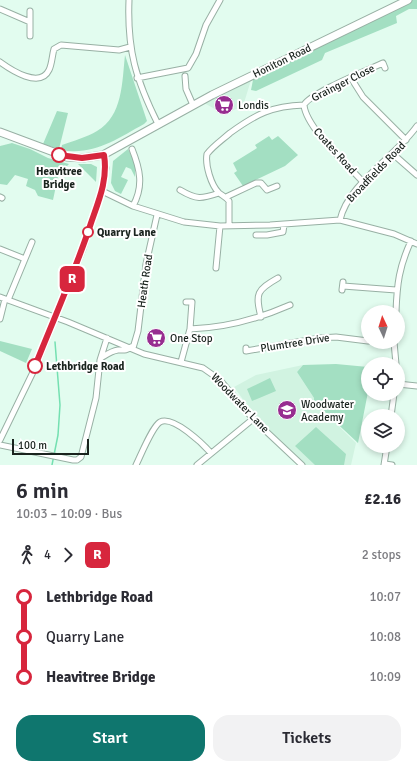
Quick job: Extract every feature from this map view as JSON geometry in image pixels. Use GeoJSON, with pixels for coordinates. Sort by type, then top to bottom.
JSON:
{"type":"FeatureCollection","features":[{"type":"Feature","properties":{"kind":"main road","name":"Honiton Road"},"geometry":{"type":"LineString","coordinates":[[104,155],[193,105],[408,0]]}},
{"type":"Feature","properties":{"kind":"main road"},"geometry":{"type":"LineString","coordinates":[[0,132],[67,157],[82,158],[104,155]]}},
{"type":"Feature","properties":{"kind":"street"},"geometry":{"type":"LineString","coordinates":[[129,0],[128,24],[130,47],[137,78],[158,124]]}},
{"type":"Feature","properties":{"kind":"street"},"geometry":{"type":"LineString","coordinates":[[137,78],[188,68],[196,54],[206,25],[220,0]]}},
{"type":"Feature","properties":{"kind":"street"},"geometry":{"type":"LineString","coordinates":[[0,9],[30,22]]}},
{"type":"Feature","properties":{"kind":"street"},"geometry":{"type":"LineString","coordinates":[[30,11],[30,36]]}},
{"type":"Feature","properties":{"kind":"street"},"geometry":{"type":"LineString","coordinates":[[0,62],[18,73],[36,79],[44,77],[49,70],[54,49],[61,45],[119,50],[130,47]]}},
{"type":"Feature","properties":{"kind":"street","name":"Grainger Close"},"geometry":{"type":"LineString","coordinates":[[304,105],[315,96],[383,64]]}},
{"type":"Feature","properties":{"kind":"street"},"geometry":{"type":"LineString","coordinates":[[186,76],[186,89],[193,105]]}},
{"type":"Feature","properties":{"kind":"street"},"geometry":{"type":"LineString","coordinates":[[351,78],[363,97],[406,140]]}},
{"type":"Feature","properties":{"kind":"street"},"geometry":{"type":"LineString","coordinates":[[229,225],[229,201],[226,197],[219,193],[206,165],[207,154],[211,149],[246,121],[260,113],[278,107],[304,105]]}},
{"type":"Feature","properties":{"kind":"street","name":"Coates Road"},"geometry":{"type":"LineString","coordinates":[[304,105],[314,129],[363,182]]}},
{"type":"Feature","properties":{"kind":"street","name":"Broadfields Road"},"geometry":{"type":"LineString","coordinates":[[340,220],[348,198],[393,154],[417,126]]}},
{"type":"Feature","properties":{"kind":"street"},"geometry":{"type":"LineString","coordinates":[[132,149],[138,163],[141,185],[134,206]]}},
{"type":"Feature","properties":{"kind":"street"},"geometry":{"type":"LineString","coordinates":[[393,154],[417,176]]}},
{"type":"Feature","properties":{"kind":"street"},"geometry":{"type":"LineString","coordinates":[[0,440],[35,368],[78,263],[102,191],[106,168],[104,155]]}},
{"type":"Feature","properties":{"kind":"street"},"geometry":{"type":"LineString","coordinates":[[226,197],[258,182],[264,185],[270,197]]}},
{"type":"Feature","properties":{"kind":"street"},"geometry":{"type":"LineString","coordinates":[[267,190],[277,186]]}},
{"type":"Feature","properties":{"kind":"street"},"geometry":{"type":"LineString","coordinates":[[180,190],[192,197],[200,198],[219,193]]}},
{"type":"Feature","properties":{"kind":"street"},"geometry":{"type":"LineString","coordinates":[[102,191],[157,215],[184,222],[220,226],[284,225],[310,221],[340,220],[394,234],[417,244]]}},
{"type":"Feature","properties":{"kind":"street","name":"Heath Road"},"geometry":{"type":"LineString","coordinates":[[132,348],[138,332],[148,258],[157,215]]}},
{"type":"Feature","properties":{"kind":"street"},"geometry":{"type":"LineString","coordinates":[[256,235],[267,235],[282,232],[284,225]]}},
{"type":"Feature","properties":{"kind":"street"},"geometry":{"type":"LineString","coordinates":[[216,268],[219,259],[220,226]]}},
{"type":"Feature","properties":{"kind":"street"},"geometry":{"type":"LineString","coordinates":[[396,305],[396,290],[401,265],[411,241]]}},
{"type":"Feature","properties":{"kind":"street"},"geometry":{"type":"LineString","coordinates":[[0,319],[4,299],[32,242]]}},
{"type":"Feature","properties":{"kind":"street"},"geometry":{"type":"LineString","coordinates":[[0,249],[24,259]]}},
{"type":"Feature","properties":{"kind":"street"},"geometry":{"type":"LineString","coordinates":[[261,317],[257,297],[259,291],[278,278]]}},
{"type":"Feature","properties":{"kind":"street"},"geometry":{"type":"LineString","coordinates":[[343,286],[396,290]]}},
{"type":"Feature","properties":{"kind":"street"},"geometry":{"type":"LineString","coordinates":[[4,299],[132,348]]}},
{"type":"Feature","properties":{"kind":"street"},"geometry":{"type":"LineString","coordinates":[[181,362],[190,329],[192,302],[186,302]]}},
{"type":"Feature","properties":{"kind":"street"},"geometry":{"type":"LineString","coordinates":[[190,329],[209,328],[261,317],[290,305]]}},
{"type":"Feature","properties":{"kind":"street","name":"Plumtree Drive"},"geometry":{"type":"LineString","coordinates":[[248,358],[246,350],[320,338],[341,337],[361,340]]}},
{"type":"Feature","properties":{"kind":"street"},"geometry":{"type":"LineString","coordinates":[[0,445],[51,455],[78,463],[81,457],[96,398],[101,358],[107,338]]}},
{"type":"Feature","properties":{"kind":"street"},"geometry":{"type":"LineString","coordinates":[[101,358],[118,350],[126,351],[132,348]]}},
{"type":"Feature","properties":{"kind":"street","name":"Woodwater Lane"},"geometry":{"type":"LineString","coordinates":[[132,348],[144,354],[203,368],[212,373],[253,419],[302,465]]}},
{"type":"Feature","properties":{"kind":"street"},"geometry":{"type":"LineString","coordinates":[[405,385],[417,386]]}},
{"type":"Feature","properties":{"kind":"street"},"geometry":{"type":"LineString","coordinates":[[197,465],[253,419]]}},
{"type":"Feature","properties":{"kind":"street"},"geometry":{"type":"LineString","coordinates":[[136,465],[153,430],[157,425],[164,421],[172,422],[196,438],[211,453]]}},
{"type":"Feature","properties":{"kind":"street"},"geometry":{"type":"LineString","coordinates":[[386,453],[384,464],[392,465]]}},
{"type":"Feature","properties":{"kind":"shaded area"},"geometry":{"type":"Polygon","coordinates":[[[251,80],[243,106],[224,114],[204,103],[251,80]]]}},
{"type":"Feature","properties":{"kind":"shaded area","name":"Woodwater Academy"},"geometry":{"type":"Polygon","coordinates":[[[303,365],[297,372],[314,398],[314,402],[356,443],[351,465],[306,465],[257,419],[234,387],[256,375],[303,365]]]}},
{"type":"Feature","properties":{"kind":"green space"},"geometry":{"type":"Polygon","coordinates":[[[412,0],[417,0],[417,9],[409,9],[396,16],[397,23],[325,53],[322,60],[256,91],[251,90],[253,80],[412,0]]]}},
{"type":"Feature","properties":{"kind":"green space"},"geometry":{"type":"Polygon","coordinates":[[[125,55],[147,121],[104,145],[84,151],[61,150],[62,145],[97,131],[106,125],[112,117],[120,98],[125,55]]]}},
{"type":"Feature","properties":{"kind":"green space"},"geometry":{"type":"Polygon","coordinates":[[[57,111],[68,113],[59,149],[43,144],[57,111]]]}},
{"type":"Feature","properties":{"kind":"green space"},"geometry":{"type":"Polygon","coordinates":[[[269,136],[272,140],[278,136],[298,155],[285,166],[243,186],[234,173],[237,171],[233,163],[257,148],[255,145],[269,136]]]}},
{"type":"Feature","properties":{"kind":"green space"},"geometry":{"type":"Polygon","coordinates":[[[12,143],[30,149],[48,158],[69,164],[64,169],[60,167],[53,200],[38,196],[35,190],[26,186],[28,179],[15,175],[7,185],[0,184],[0,146],[12,143]]]}},
{"type":"Feature","properties":{"kind":"green space"},"geometry":{"type":"Polygon","coordinates":[[[128,149],[135,162],[135,177],[131,169],[126,167],[121,177],[128,180],[121,194],[115,191],[111,183],[113,161],[128,149]]]}},
{"type":"Feature","properties":{"kind":"green space"},"geometry":{"type":"Polygon","coordinates":[[[78,164],[91,164],[97,167],[96,182],[78,164]]]}},
{"type":"Feature","properties":{"kind":"green space"},"geometry":{"type":"Polygon","coordinates":[[[0,341],[32,349],[26,363],[0,351],[0,341]]]}},
{"type":"Feature","properties":{"kind":"green space"},"geometry":{"type":"Polygon","coordinates":[[[336,364],[361,366],[361,401],[366,401],[365,409],[361,409],[361,428],[358,443],[314,402],[314,398],[297,372],[303,365],[336,364]]]}},
{"type":"Feature","properties":{"kind":"green space"},"geometry":{"type":"Polygon","coordinates":[[[270,378],[276,391],[252,401],[247,389],[270,378]]]}},
{"type":"Feature","properties":{"kind":"green space"},"geometry":{"type":"Polygon","coordinates":[[[316,427],[346,454],[344,465],[315,465],[295,446],[316,427]]]}},
{"type":"Feature","properties":{"kind":"waterway"},"geometry":{"type":"LineString","coordinates":[[52,465],[58,435],[60,405],[55,342]]}},
{"type":"Feature","properties":{"kind":"bus line","name":"R"},"geometry":{"type":"LineString","coordinates":[[35,366],[83,249],[102,191],[106,168],[104,155],[92,158],[71,158],[59,155]]}},
{"type":"Feature","properties":{"kind":"place","name":"Londis"},"geometry":{"type":"Point","coordinates":[224,105]}},
{"type":"Feature","properties":{"kind":"place","name":"Heavitree Bridge"},"geometry":{"type":"Point","coordinates":[59,155]}},
{"type":"Feature","properties":{"kind":"place","name":"Quarry Lane"},"geometry":{"type":"Point","coordinates":[88,232]}},
{"type":"Feature","properties":{"kind":"place","name":"One Stop"},"geometry":{"type":"Point","coordinates":[156,338]}},
{"type":"Feature","properties":{"kind":"place","name":"Lethbridge Road"},"geometry":{"type":"Point","coordinates":[35,366]}},
{"type":"Feature","properties":{"kind":"place","name":"Woodwater Academy"},"geometry":{"type":"Point","coordinates":[287,410]}}]}
